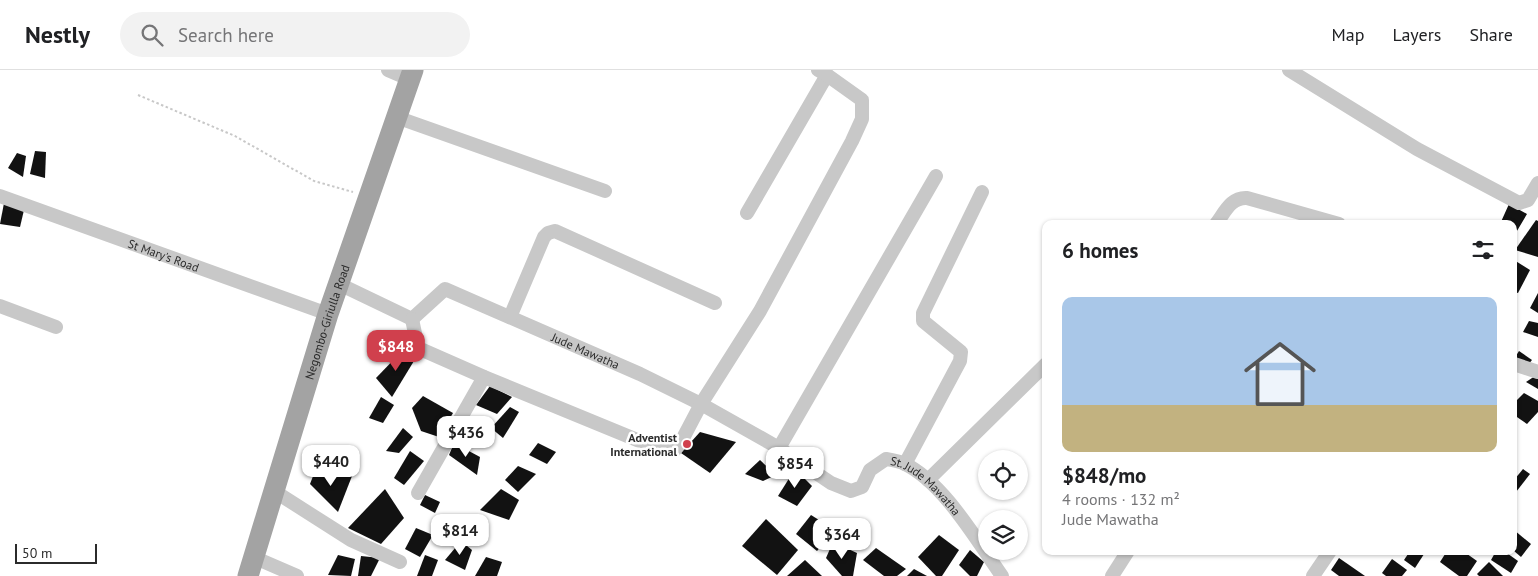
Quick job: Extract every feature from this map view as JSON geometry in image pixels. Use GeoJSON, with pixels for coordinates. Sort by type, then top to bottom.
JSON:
{"type":"FeatureCollection","features":[{"type":"Feature","properties":{"kind":"main road","name":"Negombo-Giriulla Road"},"geometry":{"type":"LineString","coordinates":[[250,567],[328,314],[411,75]]}},
{"type":"Feature","properties":{"kind":"street"},"geometry":{"type":"LineString","coordinates":[[388,70],[411,75]]}},
{"type":"Feature","properties":{"kind":"street"},"geometry":{"type":"LineString","coordinates":[[1289,70],[1417,149],[1519,203],[1528,200],[1538,183]]}},
{"type":"Feature","properties":{"kind":"street"},"geometry":{"type":"LineString","coordinates":[[339,284],[412,319],[418,348],[664,451],[674,451],[681,442],[700,404],[760,311],[852,141],[862,119],[862,100],[822,72],[747,213]]}},
{"type":"Feature","properties":{"kind":"street"},"geometry":{"type":"LineString","coordinates":[[396,117],[605,191]]}},
{"type":"Feature","properties":{"kind":"street"},"geometry":{"type":"LineString","coordinates":[[779,448],[936,176]]}},
{"type":"Feature","properties":{"kind":"street"},"geometry":{"type":"LineString","coordinates":[[905,464],[960,361],[961,352],[923,321],[923,313],[982,192]]}},
{"type":"Feature","properties":{"kind":"street","name":"St Mary's Road"},"geometry":{"type":"LineString","coordinates":[[0,196],[328,314]]}},
{"type":"Feature","properties":{"kind":"street"},"geometry":{"type":"LineString","coordinates":[[1219,220],[1233,202],[1239,198],[1247,198],[1325,220]]}},
{"type":"Feature","properties":{"kind":"street"},"geometry":{"type":"LineString","coordinates":[[510,317],[544,237],[548,233],[555,231],[715,303]]}},
{"type":"Feature","properties":{"kind":"street","name":"Jude Mawatha"},"geometry":{"type":"LineString","coordinates":[[412,319],[444,289],[640,374],[700,404],[779,448],[831,483]]}},
{"type":"Feature","properties":{"kind":"street"},"geometry":{"type":"LineString","coordinates":[[0,306],[56,327]]}},
{"type":"Feature","properties":{"kind":"street"},"geometry":{"type":"LineString","coordinates":[[1517,365],[1538,372]]}},
{"type":"Feature","properties":{"kind":"street"},"geometry":{"type":"LineString","coordinates":[[928,480],[1042,368]]}},
{"type":"Feature","properties":{"kind":"street"},"geometry":{"type":"LineString","coordinates":[[418,493],[484,377]]}},
{"type":"Feature","properties":{"kind":"street","name":"St. Jude Mawatha"},"geometry":{"type":"LineString","coordinates":[[831,483],[851,491],[862,487],[870,470],[886,459],[905,464],[928,480],[944,496],[1002,576]]}},
{"type":"Feature","properties":{"kind":"street"},"geometry":{"type":"LineString","coordinates":[[274,491],[351,540],[400,562]]}},
{"type":"Feature","properties":{"kind":"street"},"geometry":{"type":"LineString","coordinates":[[1112,576],[1125,555]]}},
{"type":"Feature","properties":{"kind":"street"},"geometry":{"type":"LineString","coordinates":[[1313,576],[1327,555]]}},
{"type":"Feature","properties":{"kind":"street"},"geometry":{"type":"LineString","coordinates":[[250,567],[296,576]]}},
{"type":"Feature","properties":{"kind":"path"},"geometry":{"type":"LineString","coordinates":[[138,95],[235,136],[314,181],[369,197]]}},
{"type":"Feature","properties":{"kind":"building"},"geometry":{"type":"Polygon","coordinates":[[[35,151],[46,152],[45,178],[30,174],[35,151]]]}},
{"type":"Feature","properties":{"kind":"building"},"geometry":{"type":"Polygon","coordinates":[[[17,153],[26,156],[23,177],[8,168],[17,153]]]}},
{"type":"Feature","properties":{"kind":"building"},"geometry":{"type":"Polygon","coordinates":[[[4,203],[24,210],[20,227],[0,224],[4,203]]]}},
{"type":"Feature","properties":{"kind":"building"},"geometry":{"type":"Polygon","coordinates":[[[1509,204],[1527,214],[1517,231],[1517,220],[1502,220],[1509,204]]]}},
{"type":"Feature","properties":{"kind":"building"},"geometry":{"type":"Polygon","coordinates":[[[1536,220],[1538,221],[1538,257],[1517,251],[1517,247],[1536,220]]]}},
{"type":"Feature","properties":{"kind":"building"},"geometry":{"type":"Polygon","coordinates":[[[1517,262],[1530,270],[1517,293],[1517,262]]]}},
{"type":"Feature","properties":{"kind":"building"},"geometry":{"type":"Polygon","coordinates":[[[1538,293],[1538,313],[1530,308],[1538,293]]]}},
{"type":"Feature","properties":{"kind":"building"},"geometry":{"type":"Polygon","coordinates":[[[1529,321],[1538,323],[1538,337],[1523,332],[1529,321]]]}},
{"type":"Feature","properties":{"kind":"building"},"geometry":{"type":"Polygon","coordinates":[[[403,350],[417,356],[392,397],[376,378],[403,350]]]}},
{"type":"Feature","properties":{"kind":"building"},"geometry":{"type":"Polygon","coordinates":[[[1519,351],[1532,360],[1528,365],[1517,360],[1519,351]]]}},
{"type":"Feature","properties":{"kind":"building"},"geometry":{"type":"Polygon","coordinates":[[[1535,376],[1538,378],[1538,389],[1526,382],[1535,376]]]}},
{"type":"Feature","properties":{"kind":"building"},"geometry":{"type":"Polygon","coordinates":[[[490,386],[512,397],[497,414],[476,405],[490,386]]]}},
{"type":"Feature","properties":{"kind":"building"},"geometry":{"type":"Polygon","coordinates":[[[1524,393],[1538,401],[1538,412],[1527,424],[1517,417],[1517,400],[1524,393]]]}},
{"type":"Feature","properties":{"kind":"building"},"geometry":{"type":"Polygon","coordinates":[[[423,396],[453,413],[439,437],[421,431],[412,408],[423,396]]]}},
{"type":"Feature","properties":{"kind":"building"},"geometry":{"type":"Polygon","coordinates":[[[381,397],[394,405],[383,423],[369,418],[381,397]]]}},
{"type":"Feature","properties":{"kind":"building"},"geometry":{"type":"Polygon","coordinates":[[[510,407],[519,412],[503,438],[491,428],[510,407]]]}},
{"type":"Feature","properties":{"kind":"building"},"geometry":{"type":"Polygon","coordinates":[[[403,428],[413,437],[399,453],[386,451],[403,428]]]}},
{"type":"Feature","properties":{"kind":"building"},"geometry":{"type":"Polygon","coordinates":[[[700,432],[736,442],[710,473],[681,453],[700,432]]]}},
{"type":"Feature","properties":{"kind":"building"},"geometry":{"type":"Polygon","coordinates":[[[454,443],[480,457],[477,475],[449,455],[454,443]]]}},
{"type":"Feature","properties":{"kind":"building"},"geometry":{"type":"Polygon","coordinates":[[[538,443],[556,452],[547,464],[529,455],[538,443]]]}},
{"type":"Feature","properties":{"kind":"building"},"geometry":{"type":"Polygon","coordinates":[[[410,451],[424,461],[404,485],[394,478],[410,451]]]}},
{"type":"Feature","properties":{"kind":"building"},"geometry":{"type":"Polygon","coordinates":[[[760,460],[776,475],[763,481],[745,474],[760,460]]]}},
{"type":"Feature","properties":{"kind":"building"},"geometry":{"type":"Polygon","coordinates":[[[518,466],[536,474],[518,492],[505,480],[518,466]]]}},
{"type":"Feature","properties":{"kind":"building"},"geometry":{"type":"Polygon","coordinates":[[[795,469],[812,486],[797,506],[778,496],[795,469]]]}},
{"type":"Feature","properties":{"kind":"building"},"geometry":{"type":"Polygon","coordinates":[[[1523,469],[1530,474],[1517,491],[1517,476],[1523,469]]]}},
{"type":"Feature","properties":{"kind":"building"},"geometry":{"type":"Polygon","coordinates":[[[315,471],[352,476],[338,512],[310,484],[315,471]]]}},
{"type":"Feature","properties":{"kind":"building"},"geometry":{"type":"Polygon","coordinates":[[[385,489],[404,518],[381,544],[348,528],[385,489]]]}},
{"type":"Feature","properties":{"kind":"building"},"geometry":{"type":"Polygon","coordinates":[[[501,489],[519,500],[509,520],[480,510],[501,489]]]}},
{"type":"Feature","properties":{"kind":"building"},"geometry":{"type":"Polygon","coordinates":[[[425,495],[440,502],[435,513],[420,505],[425,495]]]}},
{"type":"Feature","properties":{"kind":"building"},"geometry":{"type":"Polygon","coordinates":[[[811,515],[835,530],[817,551],[796,534],[811,515]]]}},
{"type":"Feature","properties":{"kind":"building"},"geometry":{"type":"Polygon","coordinates":[[[766,519],[798,550],[777,575],[742,546],[766,519]]]}},
{"type":"Feature","properties":{"kind":"building"},"geometry":{"type":"Polygon","coordinates":[[[416,528],[433,535],[420,557],[405,549],[416,528]]]}},
{"type":"Feature","properties":{"kind":"building"},"geometry":{"type":"Polygon","coordinates":[[[1517,532],[1531,544],[1521,557],[1517,554],[1517,532]]]}},
{"type":"Feature","properties":{"kind":"building"},"geometry":{"type":"Polygon","coordinates":[[[939,535],[959,550],[942,576],[936,576],[918,557],[939,535]]]}},
{"type":"Feature","properties":{"kind":"building"},"geometry":{"type":"Polygon","coordinates":[[[461,541],[472,550],[465,570],[445,560],[461,541]]]}},
{"type":"Feature","properties":{"kind":"building"},"geometry":{"type":"Polygon","coordinates":[[[833,542],[857,553],[853,576],[842,576],[826,558],[833,542]]]}},
{"type":"Feature","properties":{"kind":"building"},"geometry":{"type":"Polygon","coordinates":[[[876,548],[906,569],[897,576],[884,576],[863,560],[876,548]]]}},
{"type":"Feature","properties":{"kind":"building"},"geometry":{"type":"Polygon","coordinates":[[[970,550],[978,557],[978,560],[984,562],[977,576],[970,576],[959,565],[970,550]]]}},
{"type":"Feature","properties":{"kind":"building"},"geometry":{"type":"Polygon","coordinates":[[[338,555],[355,559],[351,576],[328,575],[338,555]]]}},
{"type":"Feature","properties":{"kind":"building"},"geometry":{"type":"Polygon","coordinates":[[[425,555],[438,560],[432,576],[417,576],[425,555]]]}},
{"type":"Feature","properties":{"kind":"building"},"geometry":{"type":"Polygon","coordinates":[[[1407,555],[1423,555],[1415,568],[1404,560],[1407,555]]]}},
{"type":"Feature","properties":{"kind":"building"},"geometry":{"type":"Polygon","coordinates":[[[1444,555],[1469,555],[1477,561],[1467,576],[1459,576],[1440,562],[1444,555]]]}},
{"type":"Feature","properties":{"kind":"building"},"geometry":{"type":"Polygon","coordinates":[[[1494,555],[1510,555],[1518,561],[1511,573],[1491,560],[1494,555]]]}},
{"type":"Feature","properties":{"kind":"building"},"geometry":{"type":"Polygon","coordinates":[[[361,556],[380,558],[371,576],[358,576],[361,556]]]}},
{"type":"Feature","properties":{"kind":"building"},"geometry":{"type":"Polygon","coordinates":[[[486,557],[502,562],[497,576],[475,576],[486,557]]]}},
{"type":"Feature","properties":{"kind":"building"},"geometry":{"type":"Polygon","coordinates":[[[1339,558],[1365,576],[1339,576],[1331,570],[1339,558]]]}},
{"type":"Feature","properties":{"kind":"building"},"geometry":{"type":"Polygon","coordinates":[[[1392,559],[1407,570],[1402,576],[1386,576],[1382,573],[1392,559]]]}},
{"type":"Feature","properties":{"kind":"building"},"geometry":{"type":"Polygon","coordinates":[[[805,560],[822,576],[787,576],[805,560]]]}},
{"type":"Feature","properties":{"kind":"building"},"geometry":{"type":"Polygon","coordinates":[[[1489,562],[1503,576],[1479,576],[1477,574],[1489,562]]]}},
{"type":"Feature","properties":{"kind":"building"},"geometry":{"type":"Polygon","coordinates":[[[914,569],[927,576],[907,576],[914,569]]]}},
{"type":"Feature","properties":{"kind":"place","name":"Adventist International"},"geometry":{"type":"Point","coordinates":[687,444]}}]}
